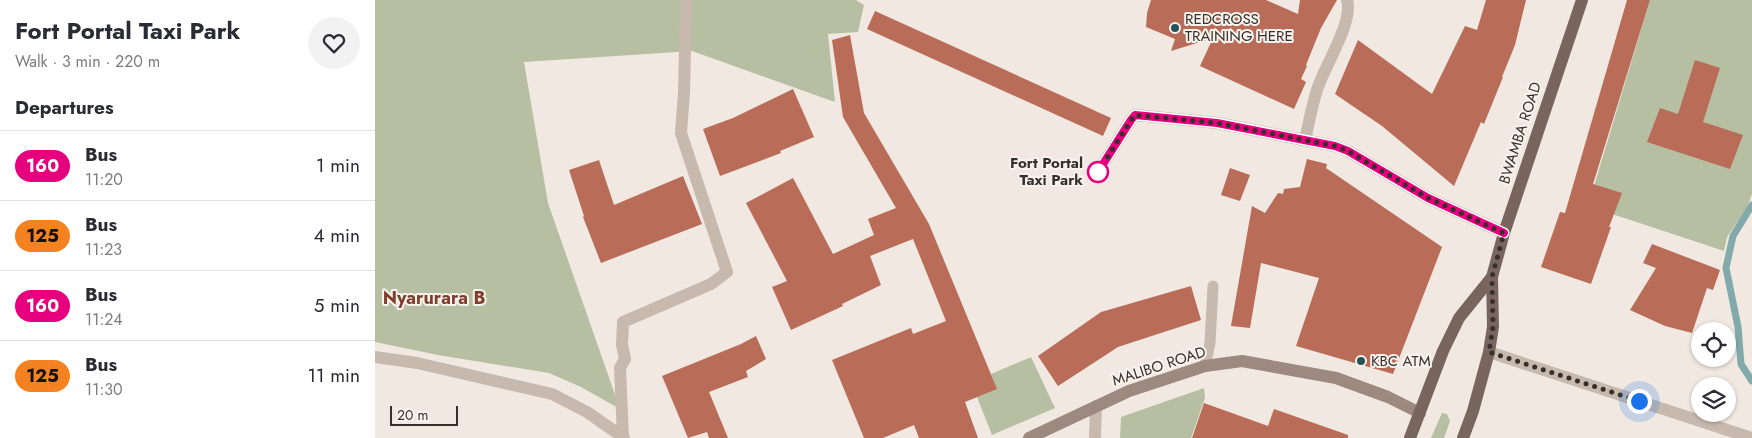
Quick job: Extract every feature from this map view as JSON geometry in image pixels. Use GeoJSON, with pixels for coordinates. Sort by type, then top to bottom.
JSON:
{"type":"FeatureCollection","features":[{"type":"Feature","properties":{"kind":"main road","name":"BWAMBA ROAD"},"geometry":{"type":"LineString","coordinates":[[1463,438],[1473,411],[1489,352],[1493,327],[1492,277],[1504,233],[1581,0]]}},
{"type":"Feature","properties":{"kind":"main road","name":"BWAMBA ROAD"},"geometry":{"type":"LineString","coordinates":[[1410,438],[1443,351],[1459,318],[1492,277]]}},
{"type":"Feature","properties":{"kind":"street"},"geometry":{"type":"LineString","coordinates":[[623,438],[620,368],[625,359],[622,345],[623,322],[711,284],[727,272],[681,133],[686,0]]}},
{"type":"Feature","properties":{"kind":"street"},"geometry":{"type":"LineString","coordinates":[[1305,140],[1317,88],[1345,26],[1348,10],[1347,0]]}},
{"type":"Feature","properties":{"kind":"street"},"geometry":{"type":"LineString","coordinates":[[1098,172],[1135,115],[1217,123],[1305,140],[1348,151],[1428,198],[1504,233]]}},
{"type":"Feature","properties":{"kind":"street"},"geometry":{"type":"LineString","coordinates":[[1489,352],[1752,438]]}},
{"type":"Feature","properties":{"kind":"street"},"geometry":{"type":"LineString","coordinates":[[375,357],[417,363],[551,394],[587,412],[623,438]]}},
{"type":"Feature","properties":{"kind":"street","name":"MALIBO ROAD"},"geometry":{"type":"LineString","coordinates":[[1029,438],[1129,391],[1205,366],[1242,361],[1337,378],[1389,397],[1420,413]]}},
{"type":"Feature","properties":{"kind":"street"},"geometry":{"type":"LineString","coordinates":[[1095,438],[1096,406]]}},
{"type":"Feature","properties":{"kind":"lane"},"geometry":{"type":"LineString","coordinates":[[1205,366],[1210,342],[1213,286]]}},
{"type":"Feature","properties":{"kind":"green space"},"geometry":{"type":"Polygon","coordinates":[[[375,0],[856,0],[864,5],[858,32],[828,34],[835,102],[692,51],[524,62],[548,203],[620,409],[581,387],[549,373],[438,355],[375,342],[375,0]]]}},
{"type":"Feature","properties":{"kind":"green space"},"geometry":{"type":"Polygon","coordinates":[[[1650,0],[1752,0],[1752,194],[1747,208],[1727,237],[1724,251],[1588,206],[1650,0]]]}},
{"type":"Feature","properties":{"kind":"green space"},"geometry":{"type":"Polygon","coordinates":[[[1031,357],[1055,408],[992,435],[977,397],[996,389],[991,374],[1031,357]]]}},
{"type":"Feature","properties":{"kind":"green space"},"geometry":{"type":"Polygon","coordinates":[[[1204,388],[1205,398],[1191,438],[1120,438],[1121,417],[1204,388]]]}},
{"type":"Feature","properties":{"kind":"green space"},"geometry":{"type":"Polygon","coordinates":[[[1442,413],[1447,414],[1450,421],[1444,438],[1431,438],[1442,413]]]}},
{"type":"Feature","properties":{"kind":"building"},"geometry":{"type":"Polygon","coordinates":[[[1151,0],[1266,0],[1298,14],[1300,0],[1337,0],[1321,28],[1306,65],[1301,79],[1306,82],[1294,109],[1200,66],[1213,38],[1171,51],[1175,39],[1146,27],[1147,13],[1151,0]]]}},
{"type":"Feature","properties":{"kind":"building"},"geometry":{"type":"Polygon","coordinates":[[[1486,0],[1526,0],[1515,45],[1503,77],[1484,124],[1481,122],[1454,186],[1382,126],[1335,94],[1358,40],[1432,94],[1465,26],[1477,30],[1486,0]]]}},
{"type":"Feature","properties":{"kind":"building"},"geometry":{"type":"Polygon","coordinates":[[[1627,0],[1650,0],[1593,184],[1622,193],[1591,284],[1541,267],[1560,212],[1565,213],[1627,0]]]}},
{"type":"Feature","properties":{"kind":"building"},"geometry":{"type":"Polygon","coordinates":[[[875,11],[1111,118],[1103,136],[867,29],[875,11]]]}},
{"type":"Feature","properties":{"kind":"building"},"geometry":{"type":"Polygon","coordinates":[[[850,35],[864,113],[929,224],[997,389],[965,402],[978,438],[919,438],[914,425],[883,438],[864,438],[832,360],[911,328],[913,334],[946,321],[913,239],[870,256],[881,285],[842,304],[843,306],[791,330],[772,287],[787,281],[746,203],[793,178],[833,254],[874,235],[868,219],[896,208],[843,117],[832,40],[850,35]]]}},
{"type":"Feature","properties":{"kind":"building"},"geometry":{"type":"Polygon","coordinates":[[[1695,60],[1720,68],[1703,122],[1743,135],[1730,169],[1647,142],[1660,108],[1678,114],[1695,60]]]}},
{"type":"Feature","properties":{"kind":"building"},"geometry":{"type":"Polygon","coordinates":[[[793,89],[814,137],[780,151],[781,153],[720,176],[703,129],[733,118],[793,89]]]}},
{"type":"Feature","properties":{"kind":"building"},"geometry":{"type":"Polygon","coordinates":[[[1307,159],[1327,164],[1326,168],[1442,247],[1393,374],[1296,346],[1319,278],[1261,263],[1250,328],[1231,326],[1252,206],[1265,213],[1278,193],[1283,194],[1284,189],[1300,187],[1307,159]]]}},
{"type":"Feature","properties":{"kind":"building"},"geometry":{"type":"Polygon","coordinates":[[[599,160],[614,205],[683,176],[702,224],[601,263],[583,217],[569,170],[599,160]]]}},
{"type":"Feature","properties":{"kind":"building"},"geometry":{"type":"Polygon","coordinates":[[[1230,168],[1250,175],[1240,201],[1221,195],[1230,168]]]}},
{"type":"Feature","properties":{"kind":"building"},"geometry":{"type":"Polygon","coordinates":[[[1652,244],[1720,270],[1713,290],[1707,288],[1696,322],[1691,322],[1691,333],[1665,326],[1630,310],[1656,268],[1643,263],[1652,244]]]}},
{"type":"Feature","properties":{"kind":"building"},"geometry":{"type":"Polygon","coordinates":[[[1191,286],[1201,320],[1118,347],[1058,386],[1038,356],[1101,312],[1191,286]]]}},
{"type":"Feature","properties":{"kind":"building"},"geometry":{"type":"Polygon","coordinates":[[[756,336],[766,359],[746,371],[748,377],[709,392],[728,438],[709,438],[707,432],[688,438],[662,376],[756,336]]]}},
{"type":"Feature","properties":{"kind":"building"},"geometry":{"type":"Polygon","coordinates":[[[1204,403],[1268,426],[1274,409],[1348,435],[1348,438],[1192,438],[1204,403]]]}},
{"type":"Feature","properties":{"kind":"waterway"},"geometry":{"type":"LineString","coordinates":[[1752,205],[1733,236],[1726,268],[1738,327],[1741,364],[1752,381]]}},
{"type":"Feature","properties":{"kind":"bus line","name":"160"},"geometry":{"type":"LineString","coordinates":[[1098,172],[1135,115],[1217,123],[1335,146],[1348,151],[1428,198],[1504,233]]}},
{"type":"Feature","properties":{"kind":"place","name":"REDCROSS TRAINING HERE"},"geometry":{"type":"Point","coordinates":[1175,28]}},
{"type":"Feature","properties":{"kind":"place","name":"Fort Portal Taxi Park"},"geometry":{"type":"Point","coordinates":[1098,172]}},
{"type":"Feature","properties":{"kind":"place","name":"KBC ATM"},"geometry":{"type":"Point","coordinates":[1361,361]}},
{"type":"Feature","properties":{"kind":"district","name":"Nyarurara B"},"geometry":{"type":"Point","coordinates":[434,298]}},
{"type":"Feature","properties":{"kind":"route"},"geometry":{"type":"LineString","coordinates":[[1098,172],[1135,115],[1217,123],[1322,143],[1348,151],[1428,198],[1504,233],[1492,277],[1493,327],[1489,352],[1639,401]]}}]}
